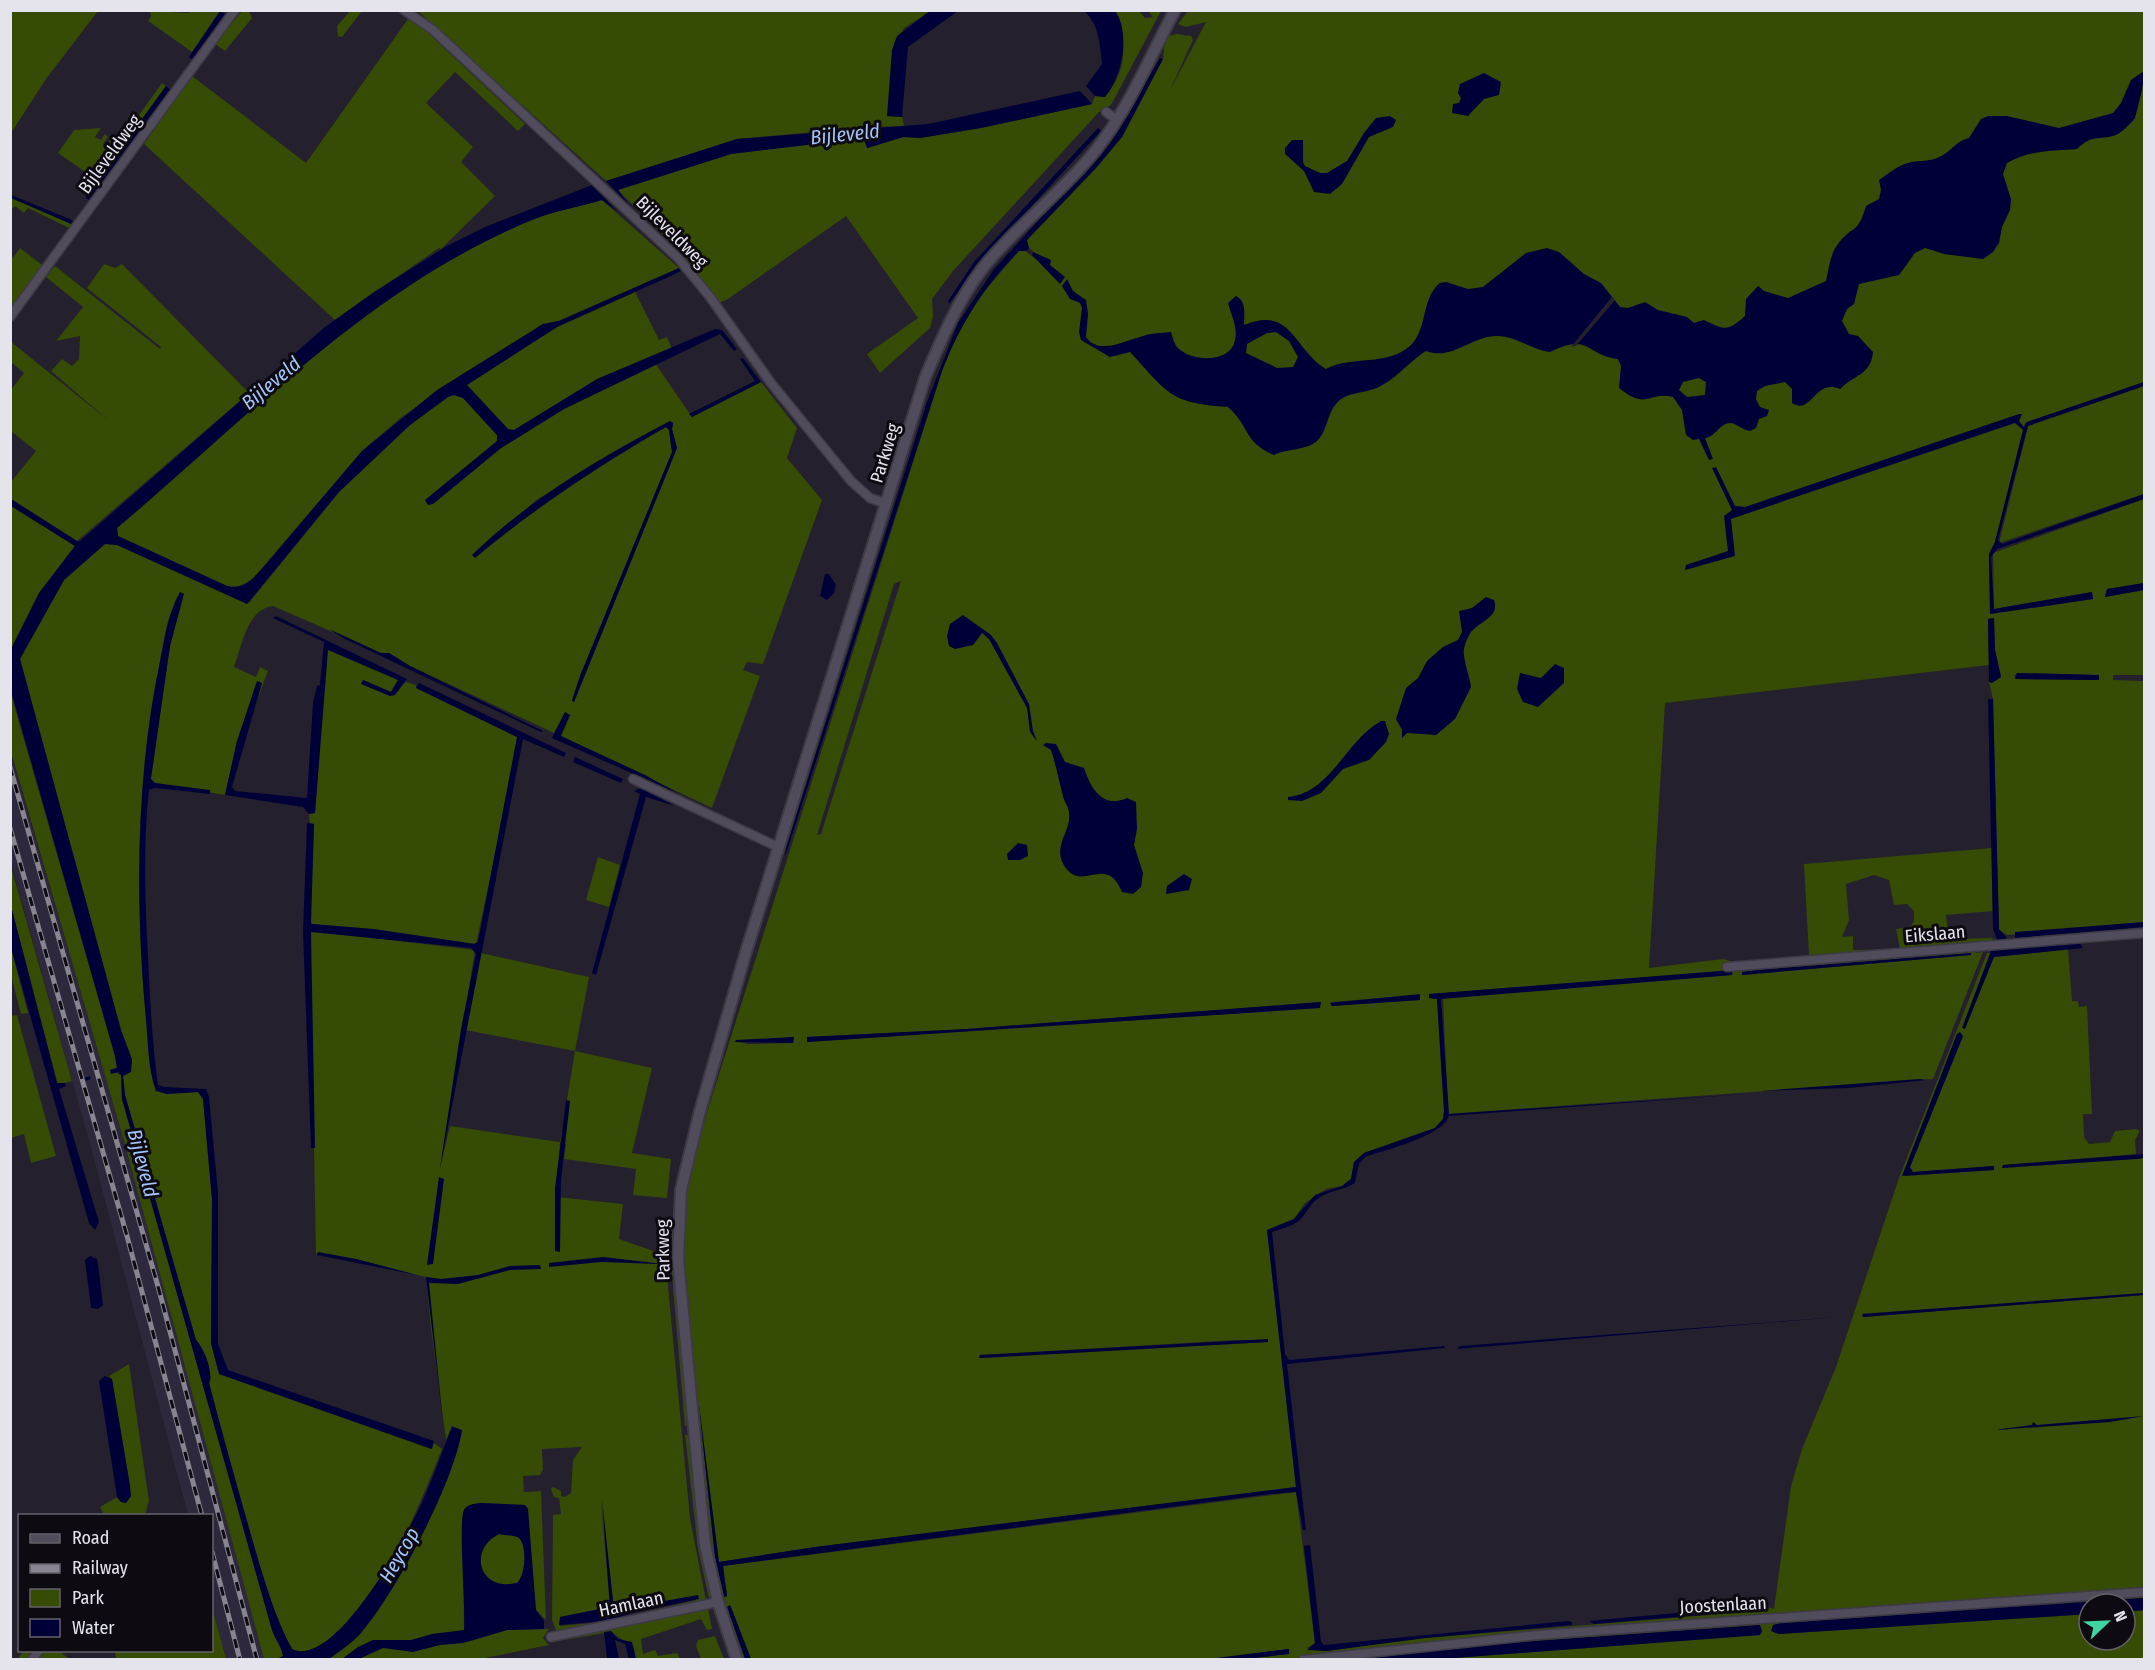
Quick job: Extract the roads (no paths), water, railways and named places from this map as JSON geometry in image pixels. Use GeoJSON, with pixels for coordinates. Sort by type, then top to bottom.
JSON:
{"type":"FeatureCollection","features":[{"type":"Feature","properties":{"kind":"street","name":"Bijleveldweg"},"geometry":{"type":"LineString","coordinates":[[10,317],[236,10]]}},
{"type":"Feature","properties":{"kind":"street","name":"Bijleveldweg"},"geometry":{"type":"LineString","coordinates":[[404,10],[428,25],[678,258],[710,297],[771,383],[851,481],[870,498],[887,504]]}},
{"type":"Feature","properties":{"kind":"street","name":"Parkweg"},"geometry":{"type":"LineString","coordinates":[[737,1659],[718,1602],[705,1545],[678,1260],[681,1190],[700,1111],[778,847],[925,378],[960,302],[983,268],[1095,151],[1117,120],[1175,10]]}},
{"type":"Feature","properties":{"kind":"street"},"geometry":{"type":"LineString","coordinates":[[1106,112],[1117,120]]}},
{"type":"Feature","properties":{"kind":"street"},"geometry":{"type":"LineString","coordinates":[[633,779],[778,847]]}},
{"type":"Feature","properties":{"kind":"street","name":"Eikslaan"},"geometry":{"type":"LineString","coordinates":[[1727,967],[2145,933]]}},
{"type":"Feature","properties":{"kind":"street","name":"Joostenlaan"},"geometry":{"type":"LineString","coordinates":[[1303,1659],[1515,1637],[2145,1592]]}},
{"type":"Feature","properties":{"kind":"street","name":"Hamlaan"},"geometry":{"type":"LineString","coordinates":[[551,1637],[718,1602]]}},
{"type":"Feature","properties":{"kind":"water"},"geometry":{"type":"Polygon","coordinates":[[[220,11],[225,14],[193,60],[189,57],[220,11]]]}},
{"type":"Feature","properties":{"kind":"water"},"geometry":{"type":"Polygon","coordinates":[[[930,11],[958,11],[908,47],[902,117],[887,116],[892,50],[897,36],[930,11]]]}},
{"type":"Feature","properties":{"kind":"water"},"geometry":{"type":"Polygon","coordinates":[[[1084,11],[1115,11],[1123,31],[1120,67],[1105,97],[1095,96],[1086,86],[1102,64],[1096,28],[1084,11]]]}},
{"type":"Feature","properties":{"kind":"water"},"geometry":{"type":"Polygon","coordinates":[[[1160,58],[1163,59],[1122,137],[1096,168],[1027,240],[1029,248],[1026,251],[1019,251],[1006,264],[974,307],[949,354],[785,857],[927,402],[958,323],[994,269],[1112,140],[1160,58]]]}},
{"type":"Feature","properties":{"kind":"water"},"geometry":{"type":"Polygon","coordinates":[[[2144,71],[2135,118],[2119,133],[2090,140],[2077,149],[2033,153],[2007,163],[2003,174],[2011,199],[2010,210],[2002,227],[1999,243],[1993,252],[1983,259],[1944,254],[1925,248],[1915,253],[1899,275],[1859,284],[1854,304],[1847,309],[1842,321],[1849,334],[1858,336],[1873,352],[1869,366],[1861,374],[1840,389],[1824,388],[1804,405],[1799,406],[1792,403],[1792,389],[1785,382],[1765,386],[1757,391],[1756,399],[1760,407],[1769,410],[1767,416],[1759,419],[1756,428],[1750,431],[1731,423],[1720,427],[1705,438],[1713,459],[1709,460],[1699,439],[1693,440],[1686,435],[1682,410],[1673,397],[1636,398],[1619,388],[1621,366],[1618,359],[1607,357],[1580,344],[1563,346],[1550,352],[1511,338],[1497,336],[1444,353],[1426,351],[1381,386],[1349,395],[1340,400],[1333,408],[1323,433],[1317,441],[1274,455],[1257,445],[1228,407],[1181,399],[1162,386],[1130,352],[1110,357],[1081,340],[1079,332],[1082,308],[1080,303],[1070,299],[1062,286],[1067,279],[1073,291],[1086,300],[1088,314],[1086,337],[1091,343],[1113,345],[1146,335],[1171,332],[1176,346],[1185,353],[1202,358],[1219,356],[1232,348],[1235,340],[1235,326],[1228,303],[1236,296],[1243,305],[1244,325],[1260,320],[1282,325],[1291,332],[1315,361],[1326,369],[1347,362],[1381,359],[1402,352],[1416,338],[1430,297],[1440,283],[1446,282],[1468,289],[1483,287],[1526,253],[1547,248],[1559,252],[1584,274],[1601,283],[1620,307],[1628,308],[1645,302],[1658,310],[1687,317],[1694,323],[1704,320],[1726,328],[1745,316],[1746,299],[1758,286],[1764,291],[1788,298],[1826,281],[1835,248],[1860,222],[1866,206],[1879,199],[1881,190],[1879,180],[1896,168],[1908,163],[1942,156],[1969,138],[1981,119],[1988,116],[2007,116],[2059,128],[2113,113],[2121,103],[2131,80],[2144,71]],[[1276,332],[1267,333],[1247,344],[1246,353],[1277,368],[1293,367],[1298,357],[1289,341],[1276,332]],[[1699,378],[1683,382],[1679,390],[1687,397],[1705,395],[1706,382],[1699,378]]]}},
{"type":"Feature","properties":{"kind":"water"},"geometry":{"type":"Polygon","coordinates":[[[1484,73],[1501,82],[1499,95],[1484,99],[1468,116],[1452,113],[1453,104],[1459,103],[1461,98],[1458,93],[1460,84],[1484,73]]]}},
{"type":"Feature","properties":{"kind":"water"},"geometry":{"type":"Polygon","coordinates":[[[166,86],[171,90],[92,202],[86,198],[87,195],[166,86]]]}},
{"type":"Feature","properties":{"kind":"water","name":"Bijleveld"},"geometry":{"type":"Polygon","coordinates":[[[1080,91],[1092,104],[981,128],[920,138],[903,137],[867,148],[864,140],[857,139],[731,154],[618,190],[629,205],[606,181],[737,139],[928,124],[1080,91]]]}},
{"type":"Feature","properties":{"kind":"water"},"geometry":{"type":"Polygon","coordinates":[[[1390,116],[1396,120],[1393,127],[1369,137],[1342,184],[1330,194],[1314,192],[1304,171],[1285,154],[1285,148],[1292,140],[1303,140],[1305,166],[1320,173],[1327,173],[1347,161],[1376,118],[1390,116]]]}},
{"type":"Feature","properties":{"kind":"water"},"geometry":{"type":"Polygon","coordinates":[[[1098,128],[1101,131],[981,261],[949,304],[948,301],[974,262],[1098,128]]]}},
{"type":"Feature","properties":{"kind":"water"},"geometry":{"type":"Polygon","coordinates":[[[592,185],[618,212],[602,200],[540,217],[473,248],[417,281],[364,318],[263,399],[117,528],[118,536],[227,586],[245,584],[267,563],[362,451],[437,390],[543,324],[559,321],[679,268],[681,271],[557,327],[467,385],[508,429],[514,430],[597,379],[715,329],[722,330],[737,349],[734,351],[720,334],[564,409],[501,448],[433,504],[428,505],[425,500],[497,441],[497,435],[463,398],[454,395],[448,397],[410,425],[339,492],[247,604],[117,545],[105,544],[64,580],[20,659],[121,1030],[132,1060],[131,1072],[123,1076],[125,1095],[196,1340],[207,1361],[210,1373],[209,1383],[261,1570],[292,1649],[310,1650],[329,1639],[369,1594],[415,1516],[452,1427],[462,1430],[448,1478],[422,1536],[375,1615],[361,1633],[329,1659],[277,1659],[283,1656],[272,1630],[122,1099],[121,1075],[118,1072],[111,1074],[110,1070],[117,1068],[115,1056],[11,691],[11,649],[39,593],[75,546],[11,506],[11,499],[80,541],[325,327],[374,292],[447,246],[485,227],[592,185]]]}},
{"type":"Feature","properties":{"kind":"water"},"geometry":{"type":"Polygon","coordinates":[[[11,195],[73,222],[71,224],[11,198],[11,195]]]}},
{"type":"Feature","properties":{"kind":"water"},"geometry":{"type":"Polygon","coordinates":[[[1033,252],[1051,260],[1050,265],[1065,277],[1060,284],[1032,255],[1033,252]]]}},
{"type":"Feature","properties":{"kind":"water"},"geometry":{"type":"Polygon","coordinates":[[[743,358],[761,382],[692,417],[689,414],[755,381],[740,359],[743,358]]]}},
{"type":"Feature","properties":{"kind":"water"},"geometry":{"type":"Polygon","coordinates":[[[2144,382],[2144,386],[2028,426],[1998,540],[2002,544],[2144,494],[2144,499],[1997,549],[1991,557],[1994,609],[2092,592],[2093,599],[1990,614],[1989,554],[1995,542],[2023,430],[2015,423],[1731,519],[1735,556],[1685,570],[1686,565],[1728,551],[1724,516],[1732,510],[1712,468],[1716,467],[1735,506],[1745,507],[2019,414],[2022,414],[2019,421],[2024,427],[2027,422],[2144,382]]]}},
{"type":"Feature","properties":{"kind":"water"},"geometry":{"type":"Polygon","coordinates":[[[670,421],[673,423],[672,429],[677,448],[574,702],[572,701],[580,676],[672,452],[669,430],[666,427],[616,457],[544,505],[475,558],[472,555],[517,516],[566,481],[670,421]]]}},
{"type":"Feature","properties":{"kind":"water"},"geometry":{"type":"Polygon","coordinates":[[[825,574],[829,574],[836,585],[834,593],[827,600],[820,596],[825,574]]]}},
{"type":"Feature","properties":{"kind":"water"},"geometry":{"type":"Polygon","coordinates":[[[2144,583],[2144,590],[2105,597],[2107,589],[2144,583]]]}},
{"type":"Feature","properties":{"kind":"water"},"geometry":{"type":"Polygon","coordinates":[[[180,592],[184,594],[170,646],[151,779],[155,783],[210,790],[210,794],[155,788],[149,790],[146,831],[146,915],[158,1085],[206,1089],[209,1097],[218,1193],[218,1344],[228,1370],[434,1441],[432,1449],[219,1374],[211,1343],[212,1199],[203,1099],[198,1092],[167,1094],[156,1091],[151,1074],[142,975],[139,886],[146,750],[165,635],[180,592]]]}},
{"type":"Feature","properties":{"kind":"water"},"geometry":{"type":"Polygon","coordinates":[[[1486,597],[1494,600],[1494,611],[1471,632],[1466,642],[1464,657],[1471,687],[1455,719],[1436,735],[1407,733],[1402,738],[1402,730],[1396,719],[1406,688],[1418,678],[1427,661],[1443,647],[1458,640],[1462,632],[1459,611],[1472,608],[1486,597]]]}},
{"type":"Feature","properties":{"kind":"water"},"geometry":{"type":"Polygon","coordinates":[[[963,615],[991,635],[997,643],[1029,704],[1037,741],[1030,732],[1027,708],[989,639],[982,633],[973,645],[955,649],[949,646],[947,636],[950,624],[963,615]]]}},
{"type":"Feature","properties":{"kind":"water"},"geometry":{"type":"Polygon","coordinates":[[[276,616],[407,679],[395,695],[390,696],[361,684],[363,680],[391,692],[398,680],[328,650],[315,813],[309,814],[303,807],[225,795],[237,741],[257,681],[262,683],[232,787],[235,791],[307,798],[313,703],[317,686],[320,685],[324,642],[273,618],[276,616]]]}},
{"type":"Feature","properties":{"kind":"water"},"geometry":{"type":"Polygon","coordinates":[[[1994,618],[1995,650],[2001,677],[1992,683],[1989,682],[1988,619],[1994,618]]]}},
{"type":"Feature","properties":{"kind":"water"},"geometry":{"type":"Polygon","coordinates":[[[329,629],[381,653],[389,653],[410,666],[543,731],[345,639],[329,629]]]}},
{"type":"Feature","properties":{"kind":"water"},"geometry":{"type":"Polygon","coordinates":[[[1555,664],[1564,668],[1564,683],[1538,707],[1523,702],[1517,689],[1520,673],[1541,678],[1555,664]]]}},
{"type":"Feature","properties":{"kind":"water"},"geometry":{"type":"Polygon","coordinates":[[[2017,673],[2099,675],[2099,680],[2015,679],[2017,673]]]}},
{"type":"Feature","properties":{"kind":"water"},"geometry":{"type":"Polygon","coordinates":[[[419,683],[566,753],[564,757],[523,739],[440,1168],[461,1029],[476,954],[471,948],[311,932],[315,1148],[311,1148],[303,932],[307,823],[314,824],[311,924],[373,929],[474,944],[478,942],[517,737],[416,688],[419,683]]]}},
{"type":"Feature","properties":{"kind":"water"},"geometry":{"type":"Polygon","coordinates":[[[1988,699],[1993,699],[1999,929],[2007,938],[1998,942],[1993,929],[1988,699]]]}},
{"type":"Feature","properties":{"kind":"water"},"geometry":{"type":"Polygon","coordinates":[[[565,712],[570,715],[561,736],[645,775],[679,794],[552,738],[565,712]]]}},
{"type":"Feature","properties":{"kind":"water"},"geometry":{"type":"Polygon","coordinates":[[[1381,721],[1385,721],[1389,734],[1386,742],[1369,760],[1343,769],[1321,793],[1302,801],[1288,800],[1288,797],[1316,786],[1358,740],[1381,721]]]}},
{"type":"Feature","properties":{"kind":"water"},"geometry":{"type":"Polygon","coordinates":[[[1056,744],[1065,762],[1084,768],[1094,790],[1105,799],[1119,801],[1127,798],[1136,802],[1137,829],[1134,845],[1143,873],[1141,887],[1133,894],[1122,892],[1116,881],[1109,875],[1079,876],[1072,874],[1065,867],[1060,852],[1068,826],[1069,811],[1051,750],[1043,745],[1056,744]]]}},
{"type":"Feature","properties":{"kind":"water"},"geometry":{"type":"Polygon","coordinates":[[[575,757],[623,779],[621,783],[573,762],[575,757]]]}},
{"type":"Feature","properties":{"kind":"water"},"geometry":{"type":"Polygon","coordinates":[[[641,788],[675,806],[646,797],[596,975],[592,973],[640,794],[634,791],[641,788]]]}},
{"type":"Feature","properties":{"kind":"water"},"geometry":{"type":"Polygon","coordinates":[[[1018,843],[1027,845],[1028,856],[1020,860],[1008,860],[1007,854],[1018,843]]]}},
{"type":"Feature","properties":{"kind":"water"},"geometry":{"type":"Polygon","coordinates":[[[1184,874],[1192,879],[1189,890],[1166,894],[1167,886],[1184,874]]]}},
{"type":"Feature","properties":{"kind":"water"},"geometry":{"type":"Polygon","coordinates":[[[11,906],[57,1083],[65,1083],[66,1086],[59,1089],[99,1222],[95,1230],[89,1223],[11,948],[11,906]]]}},
{"type":"Feature","properties":{"kind":"water"},"geometry":{"type":"Polygon","coordinates":[[[2144,922],[2144,927],[2015,938],[2015,932],[2144,922]]]}},
{"type":"Feature","properties":{"kind":"water"},"geometry":{"type":"Polygon","coordinates":[[[2079,942],[2083,948],[1994,957],[1965,1029],[1962,1028],[1991,951],[2079,942]]]}},
{"type":"Feature","properties":{"kind":"water"},"geometry":{"type":"Polygon","coordinates":[[[1971,953],[1971,955],[1742,975],[1742,972],[1756,970],[1971,953]]]}},
{"type":"Feature","properties":{"kind":"water"},"geometry":{"type":"Polygon","coordinates":[[[1733,970],[1732,975],[1441,999],[1449,1114],[1745,1094],[1449,1116],[1436,1130],[1425,1136],[1365,1157],[1359,1164],[1355,1183],[1320,1197],[1299,1221],[1272,1232],[1285,1354],[1289,1360],[1444,1346],[1445,1348],[1287,1364],[1306,1530],[1303,1530],[1296,1492],[1262,1495],[723,1566],[727,1596],[724,1597],[715,1557],[698,1398],[719,1562],[815,1547],[1296,1487],[1267,1230],[1294,1219],[1315,1195],[1342,1186],[1351,1179],[1354,1162],[1364,1153],[1435,1128],[1443,1119],[1437,999],[1429,998],[1429,994],[1733,970]]]}},
{"type":"Feature","properties":{"kind":"water"},"geometry":{"type":"Polygon","coordinates":[[[1420,994],[1420,1000],[1332,1006],[1330,1003],[1420,994]]]}},
{"type":"Feature","properties":{"kind":"water"},"geometry":{"type":"Polygon","coordinates":[[[1321,1002],[1320,1008],[807,1042],[807,1037],[967,1029],[1321,1002]]]}},
{"type":"Feature","properties":{"kind":"water"},"geometry":{"type":"Polygon","coordinates":[[[1960,1032],[1963,1036],[1910,1167],[1913,1172],[1994,1166],[1994,1170],[1902,1176],[1957,1034],[1960,1032]]]}},
{"type":"Feature","properties":{"kind":"water"},"geometry":{"type":"Polygon","coordinates":[[[794,1037],[793,1043],[735,1042],[736,1040],[794,1037]]]}},
{"type":"Feature","properties":{"kind":"water"},"geometry":{"type":"Polygon","coordinates":[[[1926,1080],[1849,1088],[1759,1091],[1926,1080]]]}},
{"type":"Feature","properties":{"kind":"water"},"geometry":{"type":"Polygon","coordinates":[[[566,1100],[570,1101],[561,1180],[560,1252],[555,1251],[555,1188],[566,1100]]]}},
{"type":"Feature","properties":{"kind":"water"},"geometry":{"type":"Polygon","coordinates":[[[2144,1154],[2144,1158],[2137,1159],[2002,1168],[2003,1165],[2144,1154]]]}},
{"type":"Feature","properties":{"kind":"water"},"geometry":{"type":"Polygon","coordinates":[[[439,1177],[444,1179],[433,1264],[427,1265],[439,1177]]]}},
{"type":"Feature","properties":{"kind":"water"},"geometry":{"type":"Polygon","coordinates":[[[318,1252],[356,1259],[417,1275],[317,1255],[318,1252]]]}},
{"type":"Feature","properties":{"kind":"water"},"geometry":{"type":"Polygon","coordinates":[[[90,1256],[97,1259],[98,1264],[103,1305],[98,1309],[91,1308],[85,1260],[90,1256]]]}},
{"type":"Feature","properties":{"kind":"water"},"geometry":{"type":"Polygon","coordinates":[[[603,1257],[664,1264],[601,1262],[549,1267],[549,1263],[603,1257]]]}},
{"type":"Feature","properties":{"kind":"water"},"geometry":{"type":"Polygon","coordinates":[[[540,1265],[541,1269],[510,1270],[458,1284],[429,1283],[443,1423],[426,1277],[441,1279],[478,1275],[510,1266],[540,1265]]]}},
{"type":"Feature","properties":{"kind":"water"},"geometry":{"type":"Polygon","coordinates":[[[2144,1293],[2144,1295],[1863,1317],[1862,1314],[2144,1293]]]}},
{"type":"Feature","properties":{"kind":"water"},"geometry":{"type":"Polygon","coordinates":[[[1837,1317],[1457,1349],[1460,1346],[1837,1317]]]}},
{"type":"Feature","properties":{"kind":"water"},"geometry":{"type":"Polygon","coordinates":[[[1268,1339],[1268,1342],[979,1358],[980,1355],[1268,1339]]]}},
{"type":"Feature","properties":{"kind":"water"},"geometry":{"type":"Polygon","coordinates":[[[105,1376],[112,1379],[130,1486],[131,1496],[126,1503],[121,1502],[117,1497],[99,1381],[105,1376]]]}},
{"type":"Feature","properties":{"kind":"water"},"geometry":{"type":"Polygon","coordinates":[[[2144,1416],[2110,1422],[1994,1430],[2032,1425],[2033,1422],[2037,1425],[2144,1416]]]}},
{"type":"Feature","properties":{"kind":"water"},"geometry":{"type":"Polygon","coordinates":[[[602,1499],[614,1610],[698,1595],[699,1599],[632,1613],[607,1621],[559,1625],[560,1617],[610,1607],[602,1499]]]}},
{"type":"Feature","properties":{"kind":"water"},"geometry":{"type":"Polygon","coordinates":[[[478,1503],[525,1505],[528,1509],[536,1610],[544,1621],[544,1629],[507,1630],[463,1643],[440,1645],[413,1652],[383,1648],[359,1659],[342,1659],[358,1647],[373,1640],[411,1640],[432,1634],[464,1630],[462,1518],[465,1508],[478,1503]],[[499,1534],[483,1549],[482,1568],[493,1581],[504,1584],[517,1583],[524,1567],[522,1542],[517,1537],[499,1534]]]}},
{"type":"Feature","properties":{"kind":"water"},"geometry":{"type":"Polygon","coordinates":[[[1310,1545],[1321,1642],[1324,1645],[1568,1621],[1572,1622],[1572,1625],[1425,1638],[1326,1651],[1307,1650],[1315,1643],[1304,1546],[1310,1545]]]}},
{"type":"Feature","properties":{"kind":"water"},"geometry":{"type":"Polygon","coordinates":[[[2137,1598],[2144,1598],[2144,1610],[2137,1611],[2137,1598]]]}},
{"type":"Feature","properties":{"kind":"water"},"geometry":{"type":"Polygon","coordinates":[[[2077,1603],[2077,1615],[1779,1634],[1771,1631],[1773,1625],[2077,1603]]]}},
{"type":"Feature","properties":{"kind":"water"},"geometry":{"type":"Polygon","coordinates":[[[730,1605],[751,1659],[745,1659],[727,1607],[730,1605]]]}},
{"type":"Feature","properties":{"kind":"water"},"geometry":{"type":"Polygon","coordinates":[[[1753,1606],[1760,1610],[1594,1624],[1589,1621],[1753,1606]]]}},
{"type":"Feature","properties":{"kind":"water"},"geometry":{"type":"Polygon","coordinates":[[[1760,1625],[1762,1631],[1760,1635],[1441,1659],[1340,1660],[1494,1644],[1760,1625]]]}},
{"type":"Feature","properties":{"kind":"water"},"geometry":{"type":"Polygon","coordinates":[[[611,1631],[618,1639],[632,1642],[636,1659],[629,1659],[625,1644],[615,1640],[619,1659],[607,1659],[604,1632],[611,1631]]]}},
{"type":"Feature","properties":{"kind":"water"},"geometry":{"type":"Polygon","coordinates":[[[1289,1649],[1289,1654],[1244,1659],[1208,1659],[1289,1649]]]}},
{"type":"Feature","properties":{"kind":"railway"},"geometry":{"type":"LineString","coordinates":[[10,767],[159,1290],[257,1660]]}},
{"type":"Feature","properties":{"kind":"railway"},"geometry":{"type":"LineString","coordinates":[[10,828],[127,1236],[201,1514]]}},
{"type":"Feature","properties":{"kind":"railway"},"geometry":{"type":"LineString","coordinates":[[213,1556],[240,1660]]}},
{"type":"Feature","properties":{"kind":"water label","name":"Heycop"},"geometry":{"type":"Point","coordinates":[399,1555]}}]}
